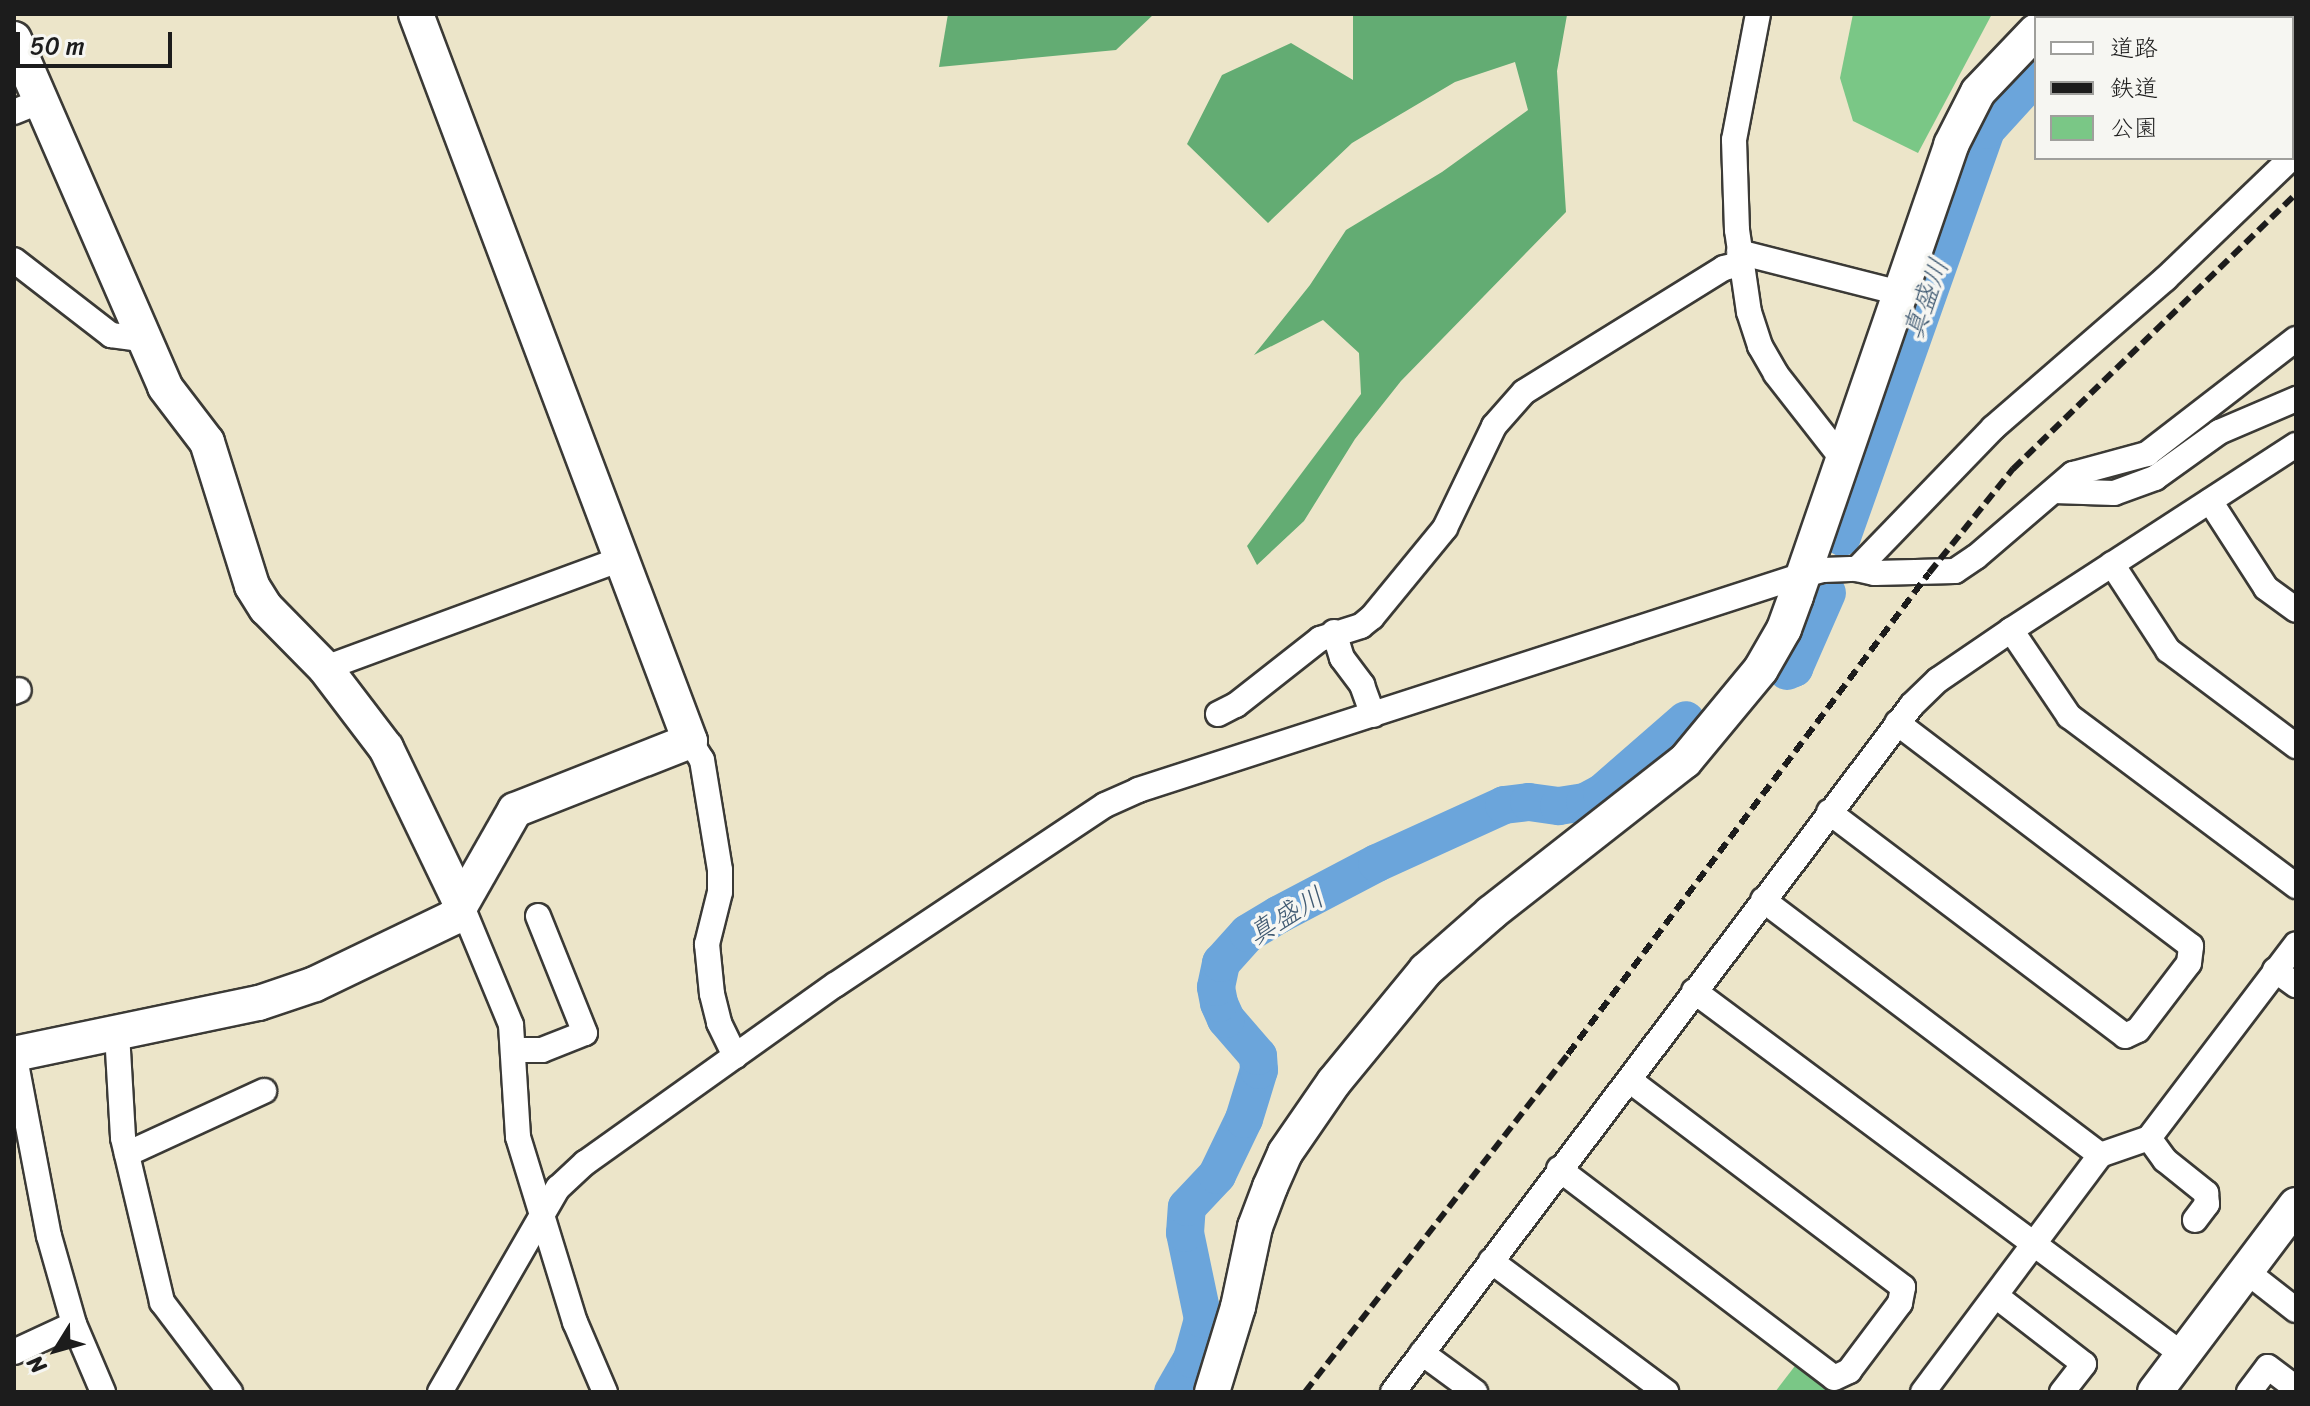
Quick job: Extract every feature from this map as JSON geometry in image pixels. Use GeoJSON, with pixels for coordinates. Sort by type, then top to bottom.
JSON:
{"type":"FeatureCollection","features":[{"type":"Feature","properties":{"kind":"street"},"geometry":{"type":"LineString","coordinates":[[416,14],[690,741],[702,760],[720,870],[720,892],[707,944],[712,994],[719,1023],[735,1056]]}},
{"type":"Feature","properties":{"kind":"street"},"geometry":{"type":"LineString","coordinates":[[1758,14],[1734,140],[1740,258],[1749,312],[1760,346],[1797,404],[1844,461]]}},
{"type":"Feature","properties":{"kind":"street"},"geometry":{"type":"LineString","coordinates":[[1212,1392],[1238,1307],[1255,1227],[1270,1187],[1285,1153],[1334,1082],[1410,987],[1446,951],[1650,791],[1717,726],[1746,691],[1784,629],[1951,145],[1966,112],[1998,68],[2034,33]]}},
{"type":"Feature","properties":{"kind":"street"},"geometry":{"type":"LineString","coordinates":[[14,39],[28,106],[145,340],[165,387],[207,442],[252,586],[266,608],[325,668],[386,748],[504,999],[514,1050],[518,1137],[575,1322],[605,1392]]}},
{"type":"Feature","properties":{"kind":"street"},"geometry":{"type":"LineString","coordinates":[[1857,569],[1993,428],[2165,279],[2289,160]]}},
{"type":"Feature","properties":{"kind":"street"},"geometry":{"type":"LineString","coordinates":[[1218,714],[1236,705],[1300,652],[1334,632],[1361,626],[1372,617],[1445,528],[1494,426],[1524,392],[1740,258],[1900,293]]}},
{"type":"Feature","properties":{"kind":"street"},"geometry":{"type":"LineString","coordinates":[[14,260],[111,335],[145,340]]}},
{"type":"Feature","properties":{"kind":"street"},"geometry":{"type":"LineString","coordinates":[[440,1392],[558,1188],[585,1163],[835,985],[1105,805],[1138,790],[1803,575],[1857,569],[1875,573],[1955,571],[2073,474],[2147,454],[2296,339]]}},
{"type":"Feature","properties":{"kind":"street"},"geometry":{"type":"LineString","coordinates":[[2054,491],[2114,493],[2155,478],[2219,432],[2296,399]]}},
{"type":"Feature","properties":{"kind":"street"},"geometry":{"type":"LineString","coordinates":[[1393,1392],[1829,812],[1926,690],[2011,630],[2296,445]]}},
{"type":"Feature","properties":{"kind":"street"},"geometry":{"type":"LineString","coordinates":[[2210,501],[2266,588],[2296,610]]}},
{"type":"Feature","properties":{"kind":"street"},"geometry":{"type":"LineString","coordinates":[[325,668],[621,559]]}},
{"type":"Feature","properties":{"kind":"street"},"geometry":{"type":"LineString","coordinates":[[2112,564],[2168,650],[2296,746]]}},
{"type":"Feature","properties":{"kind":"street"},"geometry":{"type":"LineString","coordinates":[[2011,630],[2069,716],[2296,886]]}},
{"type":"Feature","properties":{"kind":"street"},"geometry":{"type":"LineString","coordinates":[[1334,632],[1342,658],[1362,685],[1373,715]]}},
{"type":"Feature","properties":{"kind":"street"},"geometry":{"type":"LineString","coordinates":[[1829,812],[2125,1036],[2138,1030],[2189,963],[2191,946],[1897,723]]}},
{"type":"Feature","properties":{"kind":"street"},"geometry":{"type":"LineString","coordinates":[[103,1392],[74,1324],[24,1151],[14,1054],[277,999],[454,917],[515,810],[690,741]]}},
{"type":"Feature","properties":{"kind":"street"},"geometry":{"type":"LineString","coordinates":[[1763,900],[2100,1155]]}},
{"type":"Feature","properties":{"kind":"street"},"geometry":{"type":"LineString","coordinates":[[514,1050],[542,1050],[585,1033],[538,916]]}},
{"type":"Feature","properties":{"kind":"street"},"geometry":{"type":"LineString","coordinates":[[1923,1392],[2100,1155],[2149,1138],[2296,944]]}},
{"type":"Feature","properties":{"kind":"street"},"geometry":{"type":"LineString","coordinates":[[2275,970],[2296,985]]}},
{"type":"Feature","properties":{"kind":"street"},"geometry":{"type":"LineString","coordinates":[[1694,991],[2183,1355]]}},
{"type":"Feature","properties":{"kind":"street"},"geometry":{"type":"LineString","coordinates":[[117,1033],[127,1154],[162,1302],[230,1392]]}},
{"type":"Feature","properties":{"kind":"street"},"geometry":{"type":"LineString","coordinates":[[1559,1169],[1834,1378],[1849,1371],[1900,1303],[1903,1287],[1629,1080]]}},
{"type":"Feature","properties":{"kind":"street"},"geometry":{"type":"LineString","coordinates":[[127,1154],[264,1091]]}},
{"type":"Feature","properties":{"kind":"street"},"geometry":{"type":"LineString","coordinates":[[2149,1138],[2165,1160],[2206,1193],[2207,1204],[2195,1220]]}},
{"type":"Feature","properties":{"kind":"street"},"geometry":{"type":"LineString","coordinates":[[2155,1392],[2296,1205]]}},
{"type":"Feature","properties":{"kind":"street"},"geometry":{"type":"LineString","coordinates":[[1491,1261],[1666,1392]]}},
{"type":"Feature","properties":{"kind":"street"},"geometry":{"type":"LineString","coordinates":[[2246,1271],[2296,1310]]}},
{"type":"Feature","properties":{"kind":"street"},"geometry":{"type":"LineString","coordinates":[[1996,1296],[2084,1364],[2062,1392]]}},
{"type":"Feature","properties":{"kind":"street"},"geometry":{"type":"LineString","coordinates":[[14,1352],[74,1324]]}},
{"type":"Feature","properties":{"kind":"street"},"geometry":{"type":"LineString","coordinates":[[1422,1353],[1475,1392]]}},
{"type":"Feature","properties":{"kind":"street"},"geometry":{"type":"LineString","coordinates":[[2249,1392],[2268,1367],[2296,1388]]}},
{"type":"Feature","properties":{"kind":"green space"},"geometry":{"type":"Polygon","coordinates":[[[948,14],[1154,14],[1116,50],[939,67],[948,14]]]}},
{"type":"Feature","properties":{"kind":"green space"},"geometry":{"type":"Polygon","coordinates":[[[1353,14],[1582,14],[1567,15],[1557,71],[1566,212],[1401,381],[1355,439],[1304,521],[1257,565],[1247,546],[1361,394],[1359,353],[1323,320],[1254,355],[1310,285],[1346,230],[1442,172],[1528,110],[1515,62],[1455,82],[1352,143],[1268,223],[1187,144],[1222,75],[1291,43],[1353,80],[1353,14]]]}},
{"type":"Feature","properties":{"kind":"green space"},"geometry":{"type":"Polygon","coordinates":[[[1853,14],[1992,14],[1918,153],[1853,121],[1840,78],[1853,14]]]}},
{"type":"Feature","properties":{"kind":"green space"},"geometry":{"type":"Polygon","coordinates":[[[1798,1362],[1838,1392],[1775,1392],[1798,1362]]]}},
{"type":"Feature","properties":{"kind":"waterway","name":"真盛川"},"geometry":{"type":"LineString","coordinates":[[1842,537],[1986,130],[2034,77]]}},
{"type":"Feature","properties":{"kind":"waterway","name":"真盛川"},"geometry":{"type":"LineString","coordinates":[[1787,671],[1794,668],[1827,593]]}},
{"type":"Feature","properties":{"kind":"waterway","name":"真盛川"},"geometry":{"type":"LineString","coordinates":[[1173,1392],[1192,1359],[1203,1319],[1185,1233],[1187,1207],[1217,1175],[1244,1119],[1259,1070],[1258,1056],[1226,1019],[1219,1003],[1216,987],[1221,963],[1248,933],[1278,915],[1377,863],[1504,805],[1529,802],[1559,806],[1585,802],[1602,793],[1686,720]]}},
{"type":"Feature","properties":{"kind":"railway"},"geometry":{"type":"LineString","coordinates":[[1305,1392],[1568,1054],[1929,573],[2013,469],[2296,194]]}}]}
